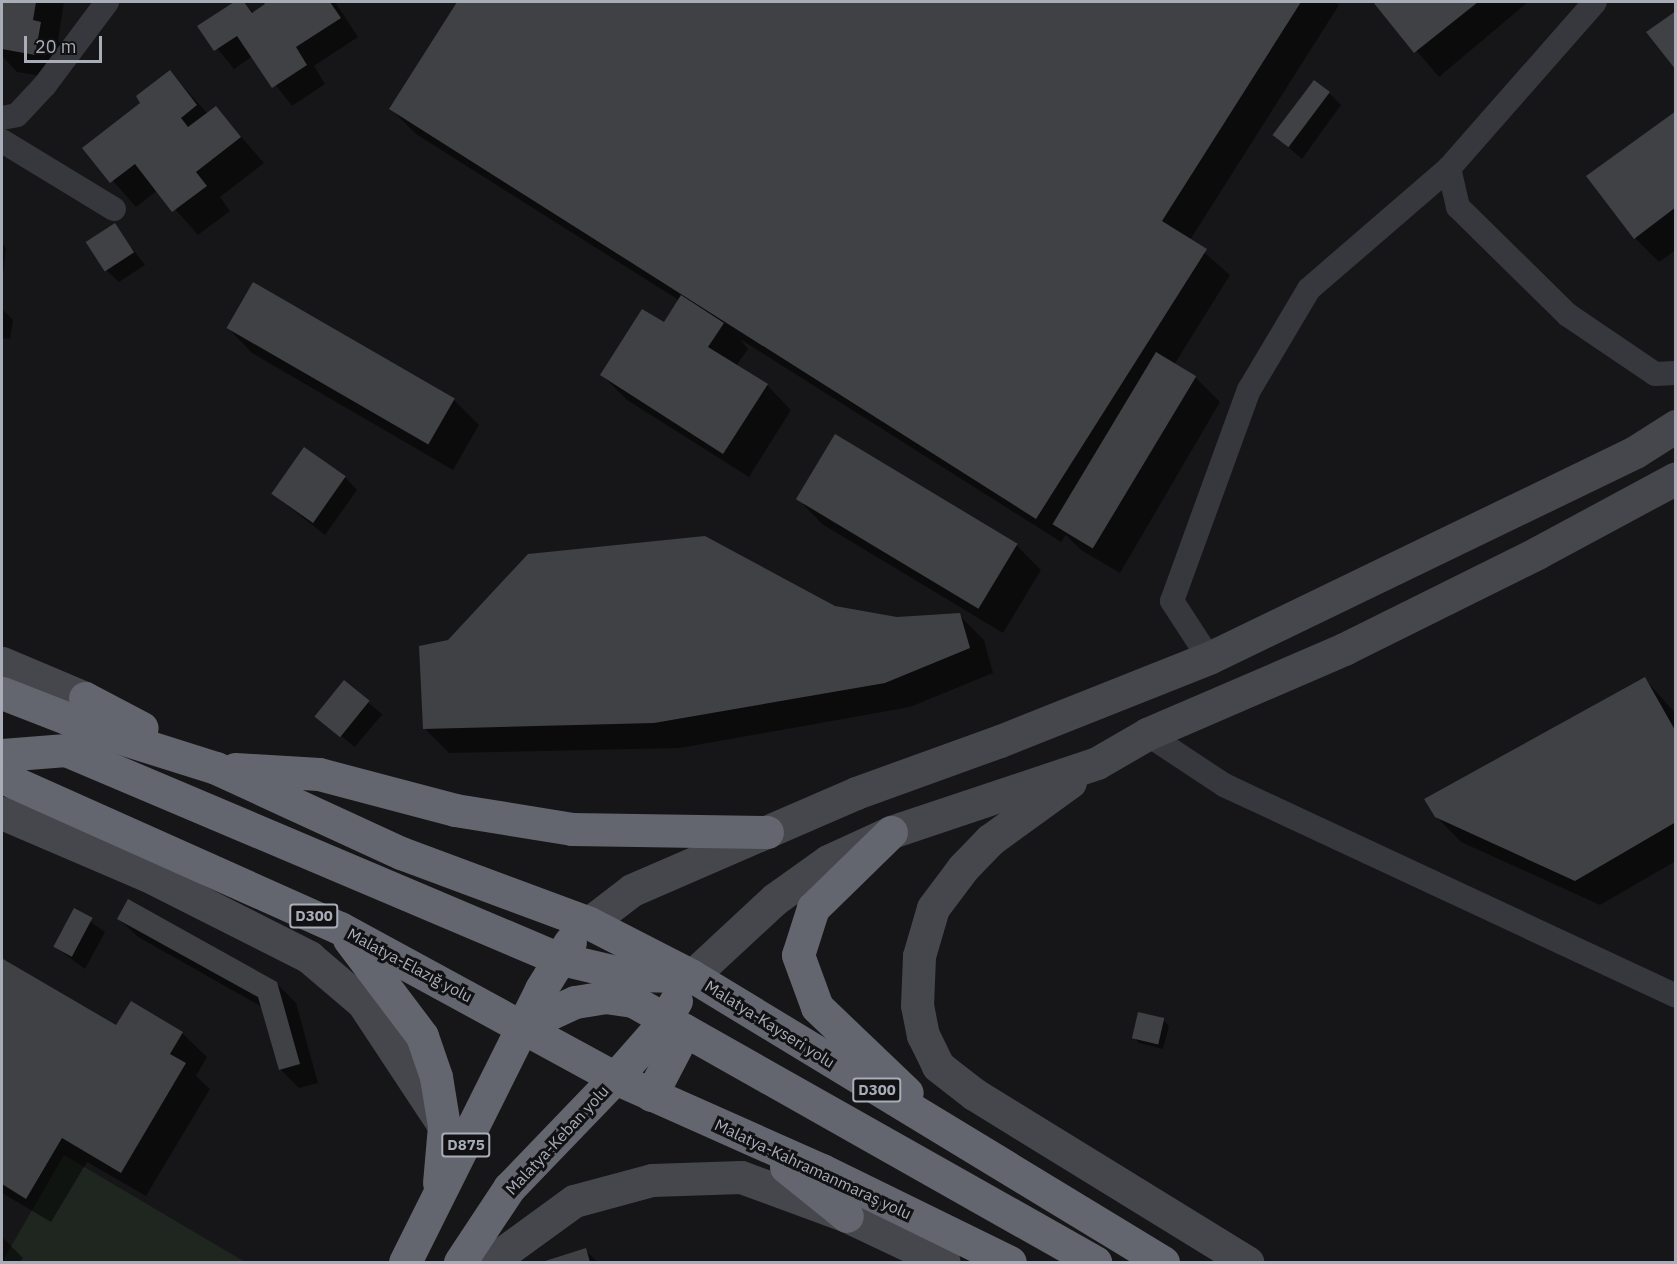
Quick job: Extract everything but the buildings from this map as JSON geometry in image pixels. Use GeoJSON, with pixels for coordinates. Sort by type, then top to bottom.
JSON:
{"type":"FeatureCollection","features":[{"type":"Feature","properties":{"kind":"highway","name":"D300"},"geometry":{"type":"LineString","coordinates":[[2,693],[105,733],[216,768],[401,853],[589,923]]}},
{"type":"Feature","properties":{"kind":"highway"},"geometry":{"type":"LineString","coordinates":[[85,698],[216,768],[319,774],[455,810],[572,829],[767,832]]}},
{"type":"Feature","properties":{"kind":"highway"},"geometry":{"type":"LineString","coordinates":[[2,755],[66,750],[544,953],[629,975],[692,976],[651,1095]]}},
{"type":"Feature","properties":{"kind":"highway","name":"Malatya-Elazığ yolu"},"geometry":{"type":"LineString","coordinates":[[2,777],[340,928],[615,1078]]}},
{"type":"Feature","properties":{"kind":"highway"},"geometry":{"type":"LineString","coordinates":[[891,832],[813,908],[798,955],[817,1007],[954,1137]]}},
{"type":"Feature","properties":{"kind":"highway"},"geometry":{"type":"LineString","coordinates":[[523,1026],[544,953],[548,907]]}},
{"type":"Feature","properties":{"kind":"highway"},"geometry":{"type":"LineString","coordinates":[[544,953],[589,923]]}},
{"type":"Feature","properties":{"kind":"highway","name":"Malatya-Kayseri yolu"},"geometry":{"type":"LineString","coordinates":[[589,923],[692,976],[1163,1263]]}},
{"type":"Feature","properties":{"kind":"highway"},"geometry":{"type":"LineString","coordinates":[[340,928],[422,1036],[436,1077],[444,1125],[438,1203]]}},
{"type":"Feature","properties":{"kind":"highway"},"geometry":{"type":"LineString","coordinates":[[523,1026],[574,1002],[605,998],[633,1001],[1095,1263]]}},
{"type":"Feature","properties":{"kind":"highway","name":"Malatya-Keban yolu"},"geometry":{"type":"LineString","coordinates":[[460,1263],[509,1188],[615,1078],[675,1024]]}},
{"type":"Feature","properties":{"kind":"highway","name":"D875"},"geometry":{"type":"LineString","coordinates":[[405,1263],[438,1203],[523,1026]]}},
{"type":"Feature","properties":{"kind":"highway","name":"Malatya-Kahramanmaraş yolu"},"geometry":{"type":"LineString","coordinates":[[615,1078],[749,1138],[1010,1263]]}},
{"type":"Feature","properties":{"kind":"highway"},"geometry":{"type":"LineString","coordinates":[[749,1138],[847,1216]]}},
{"type":"Feature","properties":{"kind":"main road"},"geometry":{"type":"LineString","coordinates":[[589,923],[632,890],[856,793],[1000,741],[1209,658],[1635,452],[1676,426]]}},
{"type":"Feature","properties":{"kind":"main road"},"geometry":{"type":"LineString","coordinates":[[1247,1263],[974,1094],[938,1066],[923,1035],[917,1005],[919,956],[933,908],[963,868],[990,840],[1097,763],[1147,734],[1344,649],[1537,553],[1676,478]]}},
{"type":"Feature","properties":{"kind":"main road"},"geometry":{"type":"LineString","coordinates":[[2,663],[85,698]]}},
{"type":"Feature","properties":{"kind":"main road"},"geometry":{"type":"LineString","coordinates":[[692,976],[775,899],[828,861],[891,832],[1097,763]]}},
{"type":"Feature","properties":{"kind":"main road"},"geometry":{"type":"LineString","coordinates":[[2,813],[147,875],[309,957],[363,1003],[444,1125]]}},
{"type":"Feature","properties":{"kind":"main road"},"geometry":{"type":"LineString","coordinates":[[490,1263],[574,1201],[652,1180],[741,1178],[847,1216],[933,1262]]}},
{"type":"Feature","properties":{"kind":"street"},"geometry":{"type":"LineString","coordinates":[[2,118],[17,115],[45,85],[107,2]]}},
{"type":"Feature","properties":{"kind":"street"},"geometry":{"type":"LineString","coordinates":[[1209,658],[1172,601],[1250,390],[1309,289],[1449,168],[1595,2]]}},
{"type":"Feature","properties":{"kind":"street"},"geometry":{"type":"LineString","coordinates":[[2,141],[114,209]]}},
{"type":"Feature","properties":{"kind":"street"},"geometry":{"type":"LineString","coordinates":[[1449,168],[1458,207],[1568,315],[1655,374],[1676,373]]}},
{"type":"Feature","properties":{"kind":"street"},"geometry":{"type":"LineString","coordinates":[[1147,734],[1224,785],[1676,996]]}},
{"type":"Feature","properties":{"kind":"shaded area"},"geometry":{"type":"Polygon","coordinates":[[[64,1155],[245,1262],[2,1262],[64,1155]]]}}]}
